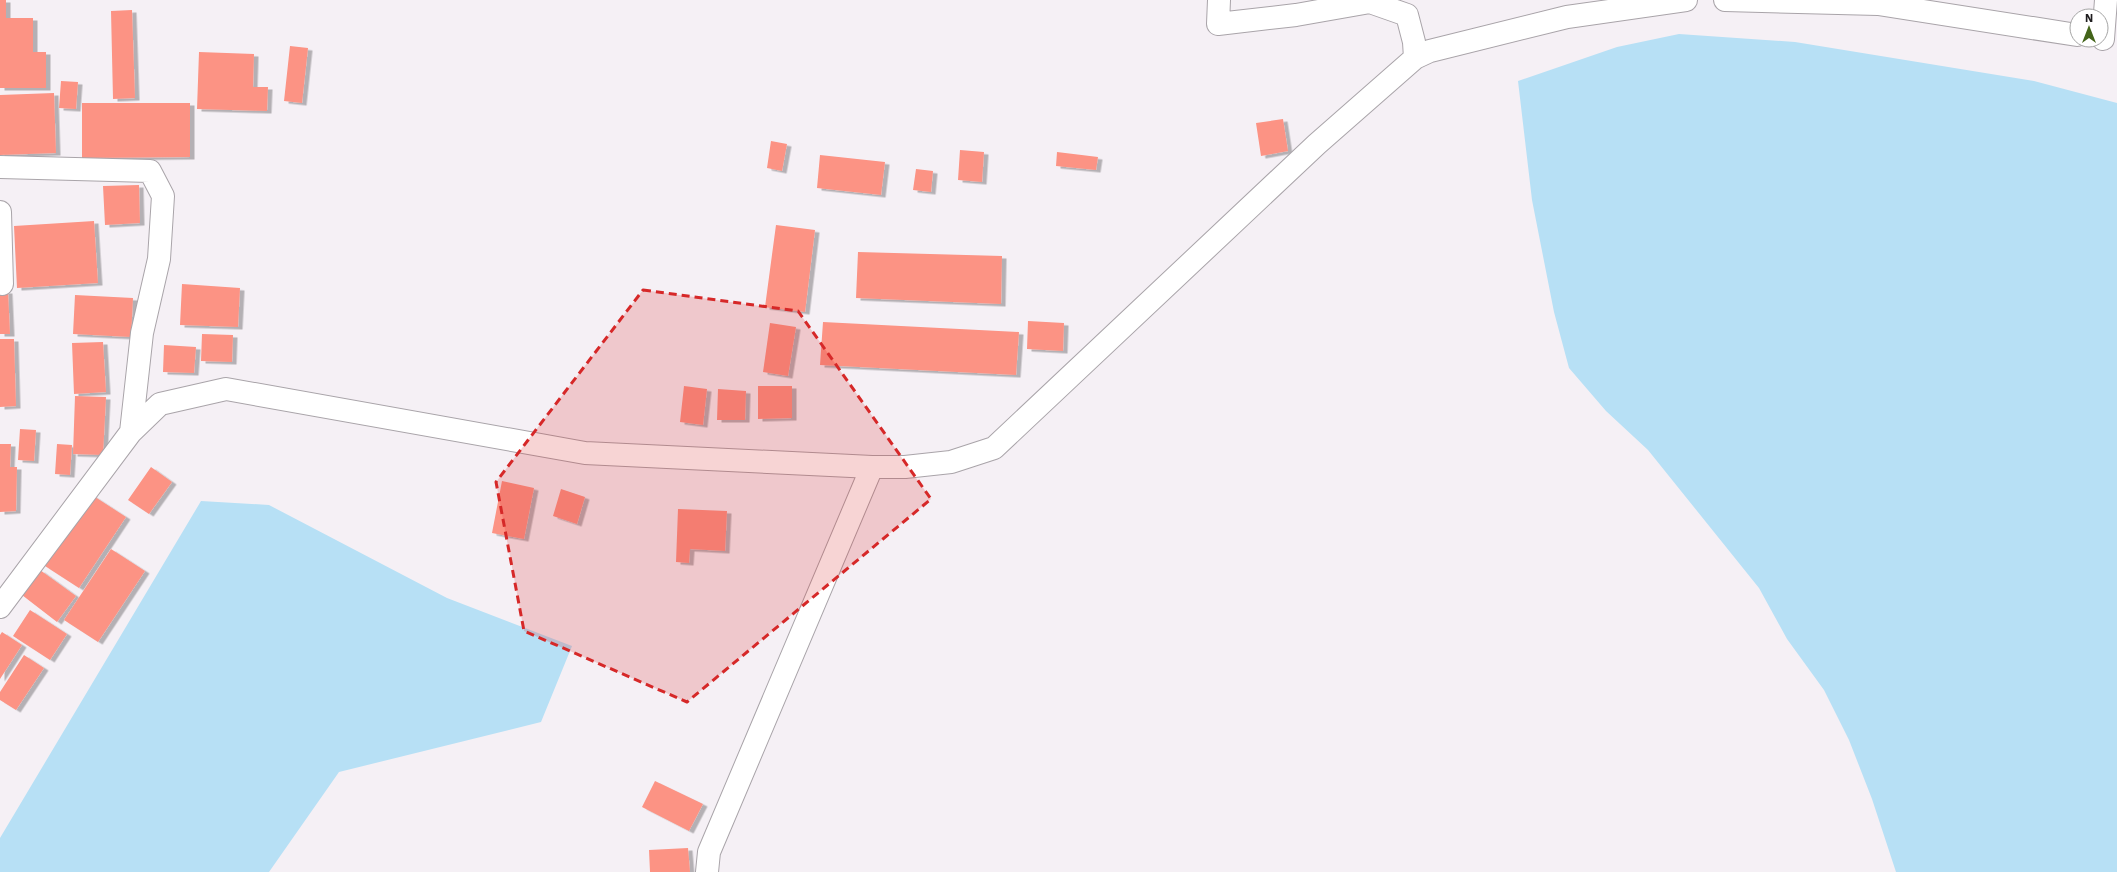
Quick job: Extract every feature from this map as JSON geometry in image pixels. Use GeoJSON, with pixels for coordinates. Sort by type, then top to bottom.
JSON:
{"type":"FeatureCollection","features":[{"type":"Feature","properties":{"kind":"street"},"geometry":{"type":"LineString","coordinates":[[1219,0],[1218,24],[1296,15],[1370,2],[1407,15],[1414,42],[1415,58]]}},
{"type":"Feature","properties":{"kind":"street"},"geometry":{"type":"LineString","coordinates":[[0,607],[131,432],[160,404],[226,389],[585,453],[872,467],[906,467],[951,462],[994,448],[1317,144],[1415,58],[1430,51],[1567,17],[1686,0]]}},
{"type":"Feature","properties":{"kind":"street"},"geometry":{"type":"LineString","coordinates":[[1726,0],[1878,4],[2069,34]]}},
{"type":"Feature","properties":{"kind":"street"},"geometry":{"type":"LineString","coordinates":[[0,167],[150,171],[154,177],[163,196],[159,259],[142,333],[131,432]]}},
{"type":"Feature","properties":{"kind":"street"},"geometry":{"type":"LineString","coordinates":[[0,212],[2,284]]}},
{"type":"Feature","properties":{"kind":"street"},"geometry":{"type":"LineString","coordinates":[[708,872],[710,852],[872,467]]}},
{"type":"Feature","properties":{"kind":"highlighted area"},"geometry":{"type":"Polygon","coordinates":[[[643,290],[798,311],[931,499],[687,702],[524,631],[496,482],[643,290]]]}},
{"type":"Feature","properties":{"kind":"water"},"geometry":{"type":"Polygon","coordinates":[[[1679,34],[1795,42],[2034,81],[2117,103],[2117,872],[1896,872],[1872,799],[1849,740],[1824,690],[1787,639],[1759,588],[1648,450],[1606,411],[1569,368],[1554,312],[1532,200],[1518,81],[1617,47],[1679,34]]]}},
{"type":"Feature","properties":{"kind":"water"},"geometry":{"type":"Polygon","coordinates":[[[201,501],[269,505],[447,598],[572,646],[541,722],[339,772],[269,872],[0,872],[0,838],[201,501]]]}},
{"type":"Feature","properties":{"kind":"building"},"geometry":{"type":"Polygon","coordinates":[[[0,0],[6,0],[6,18],[33,18],[33,52],[46,52],[46,88],[0,88],[0,0]]]}},
{"type":"Feature","properties":{"kind":"building"},"geometry":{"type":"Polygon","coordinates":[[[132,10],[135,98],[113,99],[111,11],[132,10]]]}},
{"type":"Feature","properties":{"kind":"building"},"geometry":{"type":"Polygon","coordinates":[[[290,46],[308,48],[302,103],[284,101],[290,46]]]}},
{"type":"Feature","properties":{"kind":"building"},"geometry":{"type":"Polygon","coordinates":[[[199,52],[254,54],[253,87],[268,87],[267,111],[197,109],[199,52]]]}},
{"type":"Feature","properties":{"kind":"building"},"geometry":{"type":"Polygon","coordinates":[[[61,81],[78,82],[76,109],[59,108],[61,81]]]}},
{"type":"Feature","properties":{"kind":"building"},"geometry":{"type":"Polygon","coordinates":[[[54,93],[56,153],[0,155],[0,95],[54,93]]]}},
{"type":"Feature","properties":{"kind":"building"},"geometry":{"type":"Polygon","coordinates":[[[82,103],[190,103],[190,157],[82,158],[82,103]]]}},
{"type":"Feature","properties":{"kind":"building"},"geometry":{"type":"Polygon","coordinates":[[[1283,119],[1288,151],[1261,156],[1256,123],[1283,119]]]}},
{"type":"Feature","properties":{"kind":"building"},"geometry":{"type":"Polygon","coordinates":[[[771,141],[787,144],[782,171],[767,168],[771,141]]]}},
{"type":"Feature","properties":{"kind":"building"},"geometry":{"type":"Polygon","coordinates":[[[960,150],[984,152],[982,182],[958,180],[960,150]]]}},
{"type":"Feature","properties":{"kind":"building"},"geometry":{"type":"Polygon","coordinates":[[[1057,152],[1098,157],[1096,170],[1056,166],[1057,152]]]}},
{"type":"Feature","properties":{"kind":"building"},"geometry":{"type":"Polygon","coordinates":[[[820,155],[885,162],[881,195],[817,188],[820,155]]]}},
{"type":"Feature","properties":{"kind":"building"},"geometry":{"type":"Polygon","coordinates":[[[916,169],[933,171],[931,192],[913,190],[916,169]]]}},
{"type":"Feature","properties":{"kind":"building"},"geometry":{"type":"Polygon","coordinates":[[[139,185],[140,223],[105,225],[103,186],[139,185]]]}},
{"type":"Feature","properties":{"kind":"building"},"geometry":{"type":"Polygon","coordinates":[[[94,221],[98,283],[17,288],[14,226],[94,221]]]}},
{"type":"Feature","properties":{"kind":"building"},"geometry":{"type":"Polygon","coordinates":[[[776,225],[815,230],[805,312],[765,307],[776,225]]]}},
{"type":"Feature","properties":{"kind":"building"},"geometry":{"type":"Polygon","coordinates":[[[858,252],[1002,256],[1001,304],[856,298],[858,252]]]}},
{"type":"Feature","properties":{"kind":"building"},"geometry":{"type":"Polygon","coordinates":[[[182,284],[240,288],[238,327],[180,325],[182,284]]]}},
{"type":"Feature","properties":{"kind":"building"},"geometry":{"type":"Polygon","coordinates":[[[0,291],[8,291],[10,334],[0,334],[0,291]]]}},
{"type":"Feature","properties":{"kind":"building"},"geometry":{"type":"Polygon","coordinates":[[[75,295],[133,298],[131,337],[73,334],[75,295]]]}},
{"type":"Feature","properties":{"kind":"building"},"geometry":{"type":"Polygon","coordinates":[[[1028,321],[1064,323],[1063,351],[1027,349],[1028,321]]]}},
{"type":"Feature","properties":{"kind":"building"},"geometry":{"type":"Polygon","coordinates":[[[823,322],[1019,332],[1016,375],[820,365],[823,322]]]}},
{"type":"Feature","properties":{"kind":"building"},"geometry":{"type":"Polygon","coordinates":[[[770,323],[796,327],[788,376],[763,372],[770,323]]]}},
{"type":"Feature","properties":{"kind":"building"},"geometry":{"type":"Polygon","coordinates":[[[202,334],[233,335],[232,362],[201,361],[202,334]]]}},
{"type":"Feature","properties":{"kind":"building"},"geometry":{"type":"Polygon","coordinates":[[[0,339],[14,339],[16,406],[0,407],[0,339]]]}},
{"type":"Feature","properties":{"kind":"building"},"geometry":{"type":"Polygon","coordinates":[[[103,342],[106,392],[74,394],[72,343],[103,342]]]}},
{"type":"Feature","properties":{"kind":"building"},"geometry":{"type":"Polygon","coordinates":[[[164,345],[196,347],[194,373],[163,372],[164,345]]]}},
{"type":"Feature","properties":{"kind":"building"},"geometry":{"type":"Polygon","coordinates":[[[684,386],[707,389],[703,425],[680,422],[684,386]]]}},
{"type":"Feature","properties":{"kind":"building"},"geometry":{"type":"Polygon","coordinates":[[[758,386],[792,386],[792,418],[758,419],[758,386]]]}},
{"type":"Feature","properties":{"kind":"building"},"geometry":{"type":"Polygon","coordinates":[[[718,389],[746,391],[745,420],[717,420],[718,389]]]}},
{"type":"Feature","properties":{"kind":"building"},"geometry":{"type":"Polygon","coordinates":[[[75,396],[106,397],[103,455],[73,454],[75,396]]]}},
{"type":"Feature","properties":{"kind":"building"},"geometry":{"type":"Polygon","coordinates":[[[20,429],[36,430],[34,461],[18,460],[20,429]]]}},
{"type":"Feature","properties":{"kind":"building"},"geometry":{"type":"Polygon","coordinates":[[[0,444],[11,444],[10,467],[17,467],[16,511],[0,512],[0,444]]]}},
{"type":"Feature","properties":{"kind":"building"},"geometry":{"type":"Polygon","coordinates":[[[57,444],[72,445],[70,475],[55,474],[57,444]]]}},
{"type":"Feature","properties":{"kind":"building"},"geometry":{"type":"Polygon","coordinates":[[[151,467],[172,482],[149,514],[128,500],[151,467]]]}},
{"type":"Feature","properties":{"kind":"building"},"geometry":{"type":"Polygon","coordinates":[[[502,481],[534,488],[524,539],[492,533],[502,481]]]}},
{"type":"Feature","properties":{"kind":"building"},"geometry":{"type":"Polygon","coordinates":[[[561,489],[585,497],[577,524],[553,516],[561,489]]]}},
{"type":"Feature","properties":{"kind":"building"},"geometry":{"type":"Polygon","coordinates":[[[92,495],[126,517],[79,588],[45,566],[92,495]]]}},
{"type":"Feature","properties":{"kind":"building"},"geometry":{"type":"Polygon","coordinates":[[[678,509],[727,511],[725,551],[690,549],[689,563],[676,562],[678,509]]]}},
{"type":"Feature","properties":{"kind":"building"},"geometry":{"type":"Polygon","coordinates":[[[111,549],[145,571],[98,642],[64,620],[111,549]]]}},
{"type":"Feature","properties":{"kind":"building"},"geometry":{"type":"Polygon","coordinates":[[[40,570],[76,596],[57,622],[22,595],[40,570]]]}},
{"type":"Feature","properties":{"kind":"building"},"geometry":{"type":"Polygon","coordinates":[[[30,610],[67,634],[50,660],[13,636],[30,610]]]}},
{"type":"Feature","properties":{"kind":"building"},"geometry":{"type":"Polygon","coordinates":[[[2,632],[22,645],[0,679],[0,635],[2,632]]]}},
{"type":"Feature","properties":{"kind":"building"},"geometry":{"type":"Polygon","coordinates":[[[24,655],[44,668],[16,710],[0,700],[0,692],[24,655]]]}},
{"type":"Feature","properties":{"kind":"building"},"geometry":{"type":"Polygon","coordinates":[[[655,781],[703,804],[689,831],[642,807],[655,781]]]}},
{"type":"Feature","properties":{"kind":"building"},"geometry":{"type":"Polygon","coordinates":[[[688,848],[690,872],[650,872],[649,850],[688,848]]]}}]}
